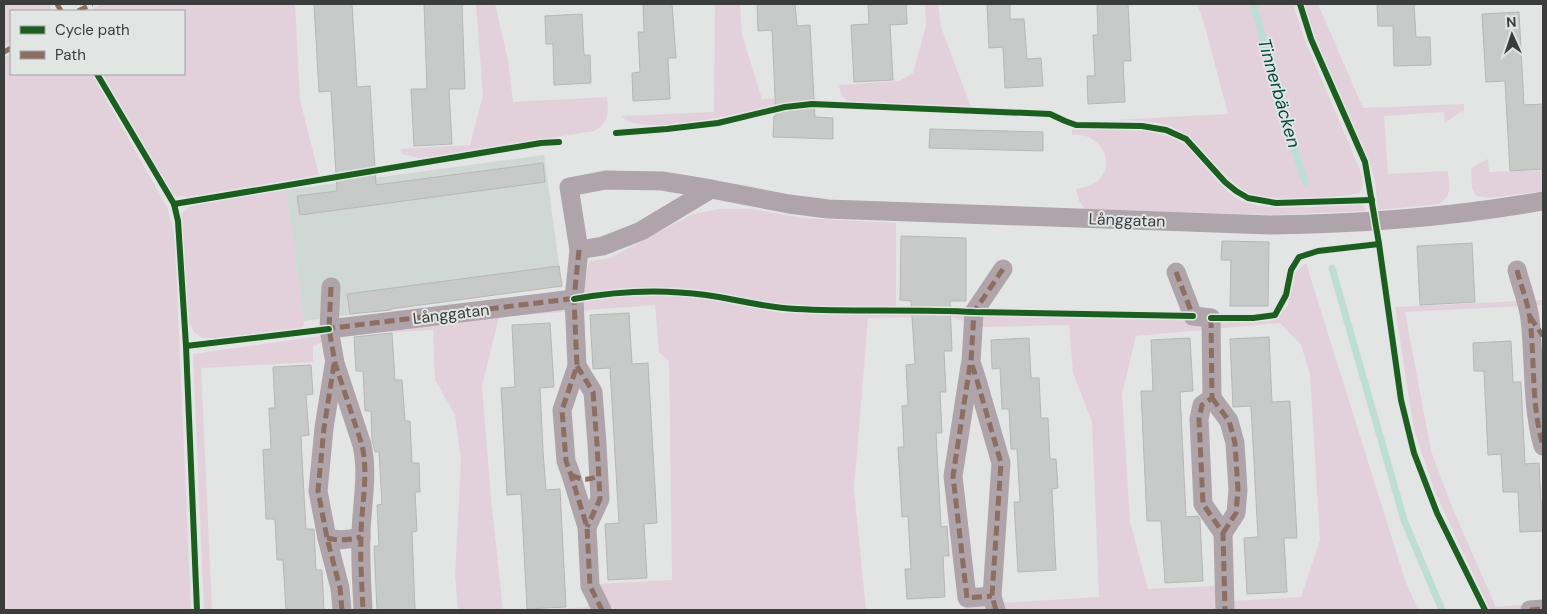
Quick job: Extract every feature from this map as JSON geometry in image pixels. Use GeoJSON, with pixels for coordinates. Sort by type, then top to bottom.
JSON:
{"type":"FeatureCollection","features":[{"type":"Feature","properties":{"kind":"street","name":"Långgatan"},"geometry":{"type":"LineString","coordinates":[[602,610],[590,586],[587,528],[566,461],[562,410],[577,366],[574,299],[579,250],[569,187],[606,180],[662,180],[789,204],[828,209],[1270,225],[1388,220],[1463,213],[1543,201]]}},
{"type":"Feature","properties":{"kind":"street"},"geometry":{"type":"LineString","coordinates":[[579,250],[603,246],[641,231],[711,189]]}},
{"type":"Feature","properties":{"kind":"street"},"geometry":{"type":"LineString","coordinates":[[971,362],[1001,463],[994,603],[967,598],[953,476],[971,362],[974,312],[1003,269]]}},
{"type":"Feature","properties":{"kind":"street"},"geometry":{"type":"LineString","coordinates":[[1517,270],[1530,317],[1536,412],[1543,446]]}},
{"type":"Feature","properties":{"kind":"street"},"geometry":{"type":"LineString","coordinates":[[1176,272],[1193,316],[1211,318],[1212,398],[1229,421],[1234,443],[1238,490],[1236,513],[1224,533],[1225,610]]}},
{"type":"Feature","properties":{"kind":"street"},"geometry":{"type":"LineString","coordinates":[[331,287],[329,329],[334,363],[365,458],[361,537],[363,610]]}},
{"type":"Feature","properties":{"kind":"street","name":"Långgatan"},"geometry":{"type":"LineString","coordinates":[[329,329],[574,299]]}},
{"type":"Feature","properties":{"kind":"street"},"geometry":{"type":"LineString","coordinates":[[1530,317],[1543,336]]}},
{"type":"Feature","properties":{"kind":"street"},"geometry":{"type":"LineString","coordinates":[[334,363],[324,428],[318,491],[327,538],[340,588],[342,610]]}},
{"type":"Feature","properties":{"kind":"street","name":"Långgatan"},"geometry":{"type":"LineString","coordinates":[[577,366],[593,392],[600,499],[587,528]]}},
{"type":"Feature","properties":{"kind":"street"},"geometry":{"type":"LineString","coordinates":[[1212,398],[1202,406],[1199,419],[1203,504],[1224,533]]}},
{"type":"Feature","properties":{"kind":"street"},"geometry":{"type":"LineString","coordinates":[[571,475],[582,480],[598,476]]}},
{"type":"Feature","properties":{"kind":"street"},"geometry":{"type":"LineString","coordinates":[[327,538],[337,541],[361,537]]}},
{"type":"Feature","properties":{"kind":"street"},"geometry":{"type":"LineString","coordinates":[[1530,610],[1543,609]]}},
{"type":"Feature","properties":{"kind":"shaded area"},"geometry":{"type":"Polygon","coordinates":[[[4,4],[50,4],[51,10],[10,10],[10,43],[4,47],[4,4]]]}},
{"type":"Feature","properties":{"kind":"shaded area"},"geometry":{"type":"Polygon","coordinates":[[[103,4],[295,4],[300,100],[319,175],[189,197],[175,196],[168,188],[104,75],[185,75],[185,10],[91,10],[103,4]]]}},
{"type":"Feature","properties":{"kind":"shaded area"},"geometry":{"type":"Polygon","coordinates":[[[476,4],[495,4],[508,60],[513,102],[607,97],[608,113],[603,125],[594,131],[436,156],[419,158],[402,154],[400,149],[470,145],[483,95],[476,4]]]}},
{"type":"Feature","properties":{"kind":"shaded area"},"geometry":{"type":"Polygon","coordinates":[[[715,4],[740,4],[742,35],[762,99],[785,98],[785,103],[726,116],[673,124],[649,125],[632,123],[622,116],[714,112],[715,4]]]}},
{"type":"Feature","properties":{"kind":"shaded area"},"geometry":{"type":"Polygon","coordinates":[[[925,4],[938,4],[941,27],[971,107],[849,102],[846,100],[842,95],[839,85],[899,81],[913,73],[926,26],[925,4]]]}},
{"type":"Feature","properties":{"kind":"shaded area"},"geometry":{"type":"Polygon","coordinates":[[[1197,4],[1293,4],[1305,40],[1360,170],[1363,182],[1359,193],[1308,200],[1279,200],[1257,197],[1235,185],[1198,145],[1176,129],[1154,122],[1113,120],[1228,114],[1204,23],[1197,4]]]}},
{"type":"Feature","properties":{"kind":"shaded area"},"geometry":{"type":"Polygon","coordinates":[[[1304,4],[1318,4],[1363,108],[1464,104],[1464,111],[1445,123],[1444,112],[1384,116],[1388,174],[1448,171],[1448,194],[1439,204],[1378,210],[1375,180],[1371,166],[1320,49],[1304,4]]]}},
{"type":"Feature","properties":{"kind":"shaded area"},"geometry":{"type":"Polygon","coordinates":[[[10,54],[10,75],[93,75],[167,207],[175,243],[191,610],[4,610],[4,58],[10,54]]]}},
{"type":"Feature","properties":{"kind":"shaded area"},"geometry":{"type":"Polygon","coordinates":[[[1072,129],[1132,129],[1162,134],[1175,139],[1187,147],[1228,191],[1245,202],[1285,208],[1359,204],[1364,206],[1366,211],[1272,215],[1085,209],[1079,201],[1076,189],[1095,183],[1102,176],[1106,160],[1099,144],[1083,136],[1072,135],[1072,129]]]}},
{"type":"Feature","properties":{"kind":"shaded area"},"geometry":{"type":"Polygon","coordinates":[[[544,155],[562,286],[304,321],[286,190],[544,155]]]}},
{"type":"Feature","properties":{"kind":"shaded area"},"geometry":{"type":"Polygon","coordinates":[[[1488,159],[1489,172],[1543,170],[1543,191],[1490,198],[1476,196],[1472,188],[1471,168],[1488,159]]]}},
{"type":"Feature","properties":{"kind":"shaded area"},"geometry":{"type":"Polygon","coordinates":[[[286,190],[304,321],[303,327],[292,330],[202,338],[194,332],[188,321],[182,213],[194,204],[286,190]]]}},
{"type":"Feature","properties":{"kind":"shaded area"},"geometry":{"type":"Polygon","coordinates":[[[719,209],[751,209],[803,218],[896,223],[896,312],[1270,321],[1288,306],[1294,273],[1306,263],[1405,580],[1418,610],[964,610],[964,605],[1099,597],[1092,422],[1073,373],[1069,325],[980,327],[949,316],[868,318],[854,489],[866,610],[537,610],[587,607],[598,584],[672,580],[669,361],[659,352],[655,305],[499,317],[482,386],[491,499],[503,610],[458,610],[455,575],[461,460],[455,415],[435,380],[433,330],[344,334],[313,346],[313,362],[201,368],[212,610],[204,610],[193,354],[362,330],[580,303],[589,261],[610,258],[693,214],[719,209]],[[1280,323],[1136,336],[1122,394],[1130,522],[1148,589],[1230,585],[1232,601],[1301,597],[1320,540],[1310,374],[1301,345],[1280,323]]]}},
{"type":"Feature","properties":{"kind":"shaded area"},"geometry":{"type":"Polygon","coordinates":[[[1543,300],[1543,305],[1405,312],[1431,451],[1452,507],[1496,607],[1543,603],[1543,610],[1490,610],[1435,492],[1414,430],[1395,307],[1543,300]]]}},
{"type":"Feature","properties":{"kind":"building"},"geometry":{"type":"Polygon","coordinates":[[[314,4],[352,4],[357,87],[370,86],[376,185],[543,163],[545,182],[300,215],[297,196],[337,191],[331,91],[319,92],[314,4]]]}},
{"type":"Feature","properties":{"kind":"building"},"geometry":{"type":"Polygon","coordinates":[[[424,4],[462,4],[465,89],[449,89],[452,144],[414,146],[411,89],[427,89],[424,4]]]}},
{"type":"Feature","properties":{"kind":"building"},"geometry":{"type":"Polygon","coordinates":[[[643,4],[672,4],[676,58],[668,58],[670,99],[633,101],[632,73],[640,72],[638,32],[644,32],[643,4]]]}},
{"type":"Feature","properties":{"kind":"building"},"geometry":{"type":"Polygon","coordinates":[[[757,4],[795,4],[797,26],[810,25],[815,117],[833,118],[833,139],[773,137],[774,116],[776,116],[772,30],[758,31],[757,4]]]}},
{"type":"Feature","properties":{"kind":"building"},"geometry":{"type":"Polygon","coordinates":[[[868,4],[906,4],[907,24],[890,25],[893,80],[854,82],[851,25],[869,24],[868,4]]]}},
{"type":"Feature","properties":{"kind":"building"},"geometry":{"type":"Polygon","coordinates":[[[987,4],[1010,4],[1010,19],[1024,19],[1027,59],[1041,58],[1043,86],[1005,88],[1003,47],[989,48],[987,4]]]}},
{"type":"Feature","properties":{"kind":"building"},"geometry":{"type":"Polygon","coordinates":[[[1097,4],[1128,4],[1131,61],[1123,61],[1125,102],[1088,104],[1087,76],[1095,76],[1093,35],[1098,35],[1097,4]]]}},
{"type":"Feature","properties":{"kind":"building"},"geometry":{"type":"Polygon","coordinates":[[[1377,4],[1414,4],[1416,37],[1430,37],[1431,65],[1394,66],[1393,26],[1378,26],[1377,4]]]}},
{"type":"Feature","properties":{"kind":"building"},"geometry":{"type":"Polygon","coordinates":[[[1519,12],[1524,105],[1543,104],[1543,169],[1510,171],[1505,81],[1486,82],[1482,14],[1519,12]]]}},
{"type":"Feature","properties":{"kind":"building"},"geometry":{"type":"Polygon","coordinates":[[[582,14],[584,55],[590,55],[591,83],[554,85],[553,44],[546,44],[545,16],[582,14]]]}},
{"type":"Feature","properties":{"kind":"building"},"geometry":{"type":"Polygon","coordinates":[[[930,129],[1043,132],[1043,151],[929,148],[930,129]]]}},
{"type":"Feature","properties":{"kind":"building"},"geometry":{"type":"Polygon","coordinates":[[[901,236],[966,238],[966,301],[950,301],[952,351],[944,351],[946,392],[940,392],[942,433],[936,433],[941,527],[947,526],[949,556],[943,556],[945,597],[907,599],[905,569],[911,569],[908,516],[902,517],[898,447],[904,447],[902,406],[908,405],[906,365],[915,364],[911,301],[900,300],[901,236]]]}},
{"type":"Feature","properties":{"kind":"building"},"geometry":{"type":"Polygon","coordinates":[[[1222,241],[1269,242],[1268,306],[1230,306],[1231,260],[1221,260],[1222,241]]]}},
{"type":"Feature","properties":{"kind":"building"},"geometry":{"type":"Polygon","coordinates":[[[1472,243],[1475,302],[1420,305],[1417,246],[1472,243]]]}},
{"type":"Feature","properties":{"kind":"building"},"geometry":{"type":"Polygon","coordinates":[[[559,266],[562,286],[350,314],[347,294],[559,266]]]}},
{"type":"Feature","properties":{"kind":"building"},"geometry":{"type":"Polygon","coordinates":[[[629,313],[632,364],[648,363],[657,523],[644,524],[647,578],[608,580],[605,524],[619,523],[610,368],[593,369],[590,315],[629,313]]]}},
{"type":"Feature","properties":{"kind":"building"},"geometry":{"type":"Polygon","coordinates":[[[550,323],[554,387],[540,388],[543,451],[546,490],[560,489],[566,607],[527,609],[521,494],[507,495],[501,388],[515,387],[512,325],[550,323]]]}},
{"type":"Feature","properties":{"kind":"building"},"geometry":{"type":"Polygon","coordinates":[[[392,333],[395,380],[402,380],[405,421],[410,421],[412,463],[419,463],[420,492],[415,492],[417,531],[412,532],[415,610],[377,610],[374,546],[379,546],[377,505],[382,504],[379,452],[375,452],[372,440],[371,411],[365,411],[363,371],[356,371],[354,337],[392,333]]]}},
{"type":"Feature","properties":{"kind":"building"},"geometry":{"type":"Polygon","coordinates":[[[1269,337],[1272,402],[1290,401],[1297,538],[1284,538],[1287,592],[1247,594],[1244,538],[1258,537],[1251,406],[1233,407],[1230,339],[1269,337]]]}},
{"type":"Feature","properties":{"kind":"building"},"geometry":{"type":"Polygon","coordinates":[[[1029,338],[1031,378],[1039,378],[1041,418],[1048,418],[1050,459],[1056,459],[1058,488],[1052,489],[1056,570],[1018,572],[1014,502],[1020,502],[1017,449],[1011,449],[1009,409],[1002,409],[1000,368],[992,369],[991,340],[1029,338]]]}},
{"type":"Feature","properties":{"kind":"building"},"geometry":{"type":"Polygon","coordinates":[[[1190,338],[1193,391],[1180,392],[1186,517],[1198,516],[1200,519],[1203,581],[1165,583],[1161,521],[1147,521],[1141,391],[1153,391],[1151,340],[1190,338]]]}},
{"type":"Feature","properties":{"kind":"building"},"geometry":{"type":"Polygon","coordinates":[[[1511,341],[1513,382],[1521,382],[1525,464],[1539,463],[1541,504],[1543,504],[1543,531],[1520,532],[1518,492],[1503,492],[1501,454],[1488,455],[1484,371],[1474,371],[1473,343],[1511,341]]]}},
{"type":"Feature","properties":{"kind":"building"},"geometry":{"type":"Polygon","coordinates":[[[311,365],[313,394],[306,395],[309,435],[301,436],[303,477],[306,529],[314,529],[316,570],[322,570],[324,610],[286,610],[283,560],[277,560],[275,519],[266,519],[263,450],[271,449],[269,408],[275,408],[273,367],[311,365]]]}},
{"type":"Feature","properties":{"kind":"waterway","name":"Tinnerbäcken"},"geometry":{"type":"LineString","coordinates":[[1253,4],[1305,182]]}},
{"type":"Feature","properties":{"kind":"waterway"},"geometry":{"type":"LineString","coordinates":[[1332,268],[1404,520],[1442,610]]}},
{"type":"Feature","properties":{"kind":"marked path"},"geometry":{"type":"LineString","coordinates":[[57,4],[60,10]]}},
{"type":"Feature","properties":{"kind":"marked path"},"geometry":{"type":"LineString","coordinates":[[80,10],[92,4]]}},
{"type":"Feature","properties":{"kind":"marked path"},"geometry":{"type":"LineString","coordinates":[[4,52],[10,49]]}},
{"type":"Feature","properties":{"kind":"marked path"},"geometry":{"type":"LineString","coordinates":[[579,250],[574,299],[577,366],[562,410],[566,461],[587,527],[590,586],[602,610]]}},
{"type":"Feature","properties":{"kind":"marked path"},"geometry":{"type":"LineString","coordinates":[[996,610],[992,596],[1001,463],[971,362],[974,312],[1003,269]]}},
{"type":"Feature","properties":{"kind":"marked path"},"geometry":{"type":"LineString","coordinates":[[1517,270],[1530,319],[1535,398],[1543,446]]}},
{"type":"Feature","properties":{"kind":"marked path"},"geometry":{"type":"LineString","coordinates":[[1176,272],[1193,316]]}},
{"type":"Feature","properties":{"kind":"marked path"},"geometry":{"type":"LineString","coordinates":[[331,287],[329,329],[335,363],[362,445],[364,457],[365,480],[361,525],[363,610]]}},
{"type":"Feature","properties":{"kind":"marked path"},"geometry":{"type":"LineString","coordinates":[[325,329],[578,298]]}},
{"type":"Feature","properties":{"kind":"marked path"},"geometry":{"type":"LineString","coordinates":[[1530,317],[1543,336]]}},
{"type":"Feature","properties":{"kind":"marked path"},"geometry":{"type":"LineString","coordinates":[[1211,318],[1212,398],[1202,405],[1199,419],[1203,504],[1223,533],[1225,610]]}},
{"type":"Feature","properties":{"kind":"marked path"},"geometry":{"type":"LineString","coordinates":[[334,364],[324,428],[318,491],[327,538],[340,588],[342,610]]}},
{"type":"Feature","properties":{"kind":"marked path"},"geometry":{"type":"LineString","coordinates":[[970,365],[953,476],[967,598],[992,596]]}},
{"type":"Feature","properties":{"kind":"marked path"},"geometry":{"type":"LineString","coordinates":[[577,366],[593,392],[597,444],[600,499],[587,527]]}},
{"type":"Feature","properties":{"kind":"marked path"},"geometry":{"type":"LineString","coordinates":[[1212,398],[1229,421],[1235,443],[1238,490],[1236,513],[1223,533]]}},
{"type":"Feature","properties":{"kind":"marked path"},"geometry":{"type":"LineString","coordinates":[[571,475],[585,479],[598,476]]}},
{"type":"Feature","properties":{"kind":"marked path"},"geometry":{"type":"LineString","coordinates":[[327,538],[344,540],[361,537]]}},
{"type":"Feature","properties":{"kind":"marked path"},"geometry":{"type":"LineString","coordinates":[[1530,610],[1543,609]]}},
{"type":"Feature","properties":{"kind":"cycle path"},"geometry":{"type":"LineString","coordinates":[[1300,4],[1311,39],[1365,162],[1379,244],[1401,400],[1414,453],[1437,513],[1485,610]]}},
{"type":"Feature","properties":{"kind":"cycle path"},"geometry":{"type":"LineString","coordinates":[[98,75],[174,204],[178,221],[186,346],[197,610]]}},
{"type":"Feature","properties":{"kind":"cycle path"},"geometry":{"type":"LineString","coordinates":[[616,133],[718,123],[785,107],[812,104],[1050,114],[1076,125],[1142,126],[1166,130],[1186,139],[1225,182],[1248,198],[1276,203],[1372,200]]}},
{"type":"Feature","properties":{"kind":"cycle path"},"geometry":{"type":"LineString","coordinates":[[174,204],[541,143],[559,142]]}},
{"type":"Feature","properties":{"kind":"cycle path"},"geometry":{"type":"LineString","coordinates":[[1211,318],[1253,318],[1275,315],[1286,295],[1291,270],[1299,257],[1318,251],[1379,244]]}},
{"type":"Feature","properties":{"kind":"cycle path"},"geometry":{"type":"LineString","coordinates":[[574,299],[607,294],[673,292],[706,295],[773,307],[796,309],[1193,316]]}},
{"type":"Feature","properties":{"kind":"cycle path"},"geometry":{"type":"LineString","coordinates":[[186,346],[329,329]]}}]}
